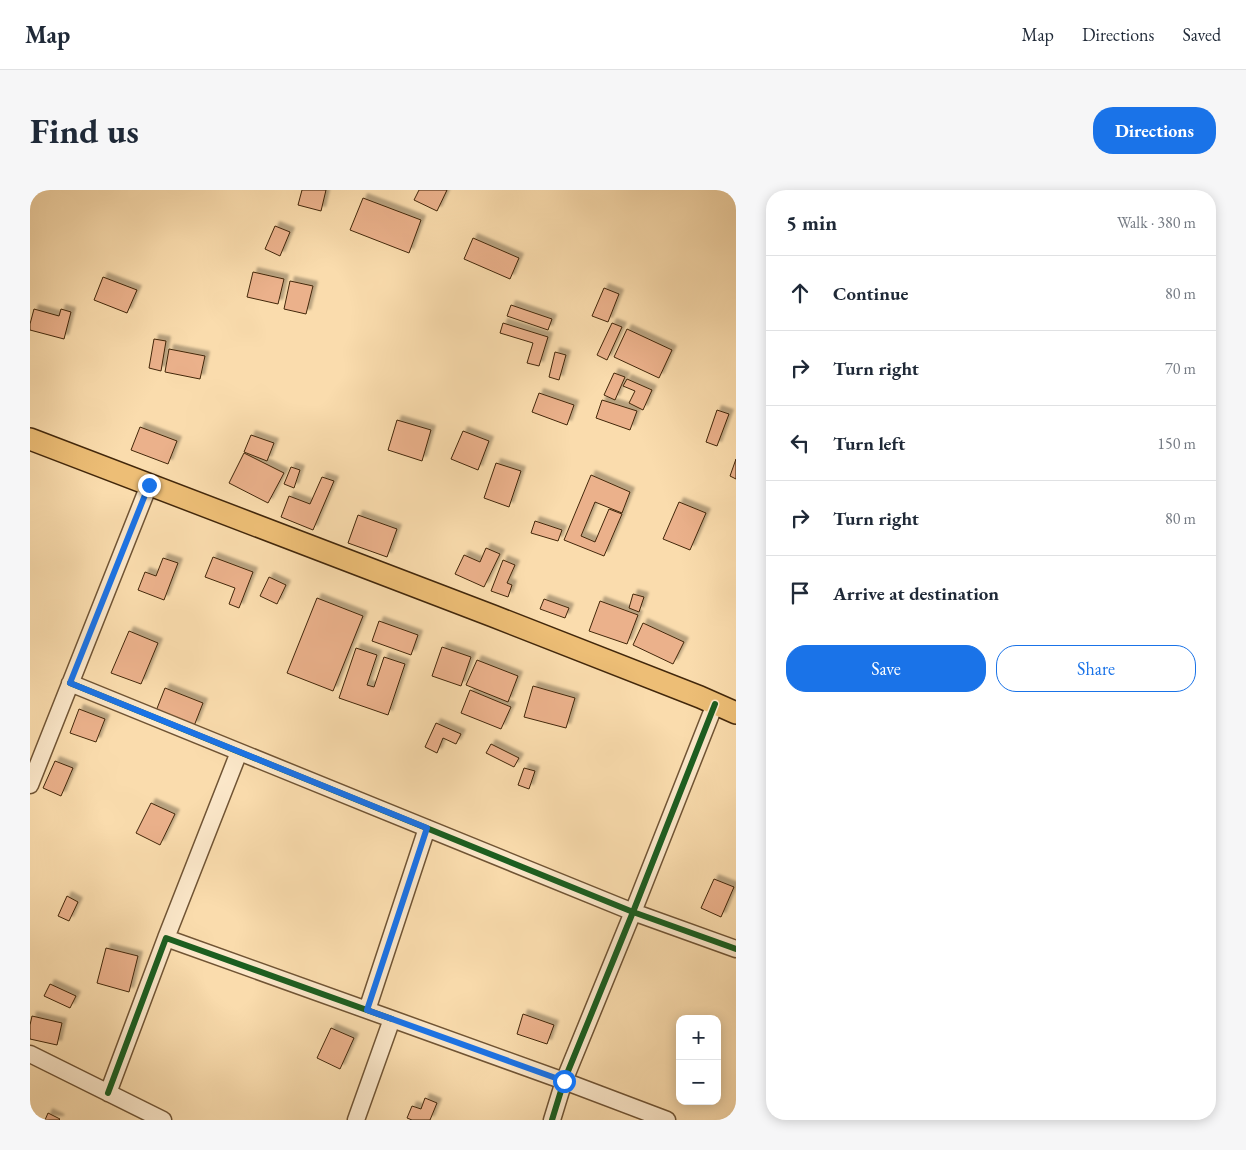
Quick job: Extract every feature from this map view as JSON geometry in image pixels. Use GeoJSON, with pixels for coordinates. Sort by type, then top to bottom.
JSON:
{"type":"FeatureCollection","features":[{"type":"Feature","properties":{"kind":"main road"},"geometry":{"type":"LineString","coordinates":[[30,439],[494,616],[736,712]]}},
{"type":"Feature","properties":{"kind":"street"},"geometry":{"type":"LineString","coordinates":[[30,785],[149,485]]}},
{"type":"Feature","properties":{"kind":"street"},"geometry":{"type":"LineString","coordinates":[[70,683],[633,912],[736,949]]}},
{"type":"Feature","properties":{"kind":"street"},"geometry":{"type":"LineString","coordinates":[[552,1120],[564,1081],[715,704]]}},
{"type":"Feature","properties":{"kind":"street"},"geometry":{"type":"LineString","coordinates":[[108,1093],[239,752]]}},
{"type":"Feature","properties":{"kind":"street"},"geometry":{"type":"LineString","coordinates":[[367,1010],[427,828]]}},
{"type":"Feature","properties":{"kind":"street"},"geometry":{"type":"LineString","coordinates":[[166,938],[667,1120]]}},
{"type":"Feature","properties":{"kind":"street"},"geometry":{"type":"LineString","coordinates":[[356,1120],[392,1019]]}},
{"type":"Feature","properties":{"kind":"street"},"geometry":{"type":"LineString","coordinates":[[30,1054],[163,1120]]}},
{"type":"Feature","properties":{"kind":"building"},"geometry":{"type":"Polygon","coordinates":[[[302,190],[326,190],[321,211],[298,205],[302,190]]]}},
{"type":"Feature","properties":{"kind":"building"},"geometry":{"type":"Polygon","coordinates":[[[419,190],[447,190],[437,211],[414,200],[419,190]]]}},
{"type":"Feature","properties":{"kind":"building"},"geometry":{"type":"Polygon","coordinates":[[[363,198],[421,220],[409,253],[350,230],[363,198]]]}},
{"type":"Feature","properties":{"kind":"building"},"geometry":{"type":"Polygon","coordinates":[[[275,226],[290,232],[280,256],[265,249],[275,226]]]}},
{"type":"Feature","properties":{"kind":"building"},"geometry":{"type":"Polygon","coordinates":[[[473,238],[519,258],[510,279],[464,259],[473,238]]]}},
{"type":"Feature","properties":{"kind":"building"},"geometry":{"type":"Polygon","coordinates":[[[253,272],[284,279],[278,304],[247,297],[253,272]]]}},
{"type":"Feature","properties":{"kind":"building"},"geometry":{"type":"Polygon","coordinates":[[[103,277],[137,290],[127,313],[94,300],[103,277]]]}},
{"type":"Feature","properties":{"kind":"building"},"geometry":{"type":"Polygon","coordinates":[[[290,281],[313,286],[306,314],[284,309],[290,281]]]}},
{"type":"Feature","properties":{"kind":"building"},"geometry":{"type":"Polygon","coordinates":[[[604,288],[619,294],[608,322],[592,316],[604,288]]]}},
{"type":"Feature","properties":{"kind":"building"},"geometry":{"type":"Polygon","coordinates":[[[511,305],[552,319],[548,330],[507,316],[511,305]]]}},
{"type":"Feature","properties":{"kind":"building"},"geometry":{"type":"Polygon","coordinates":[[[34,309],[59,316],[61,309],[71,312],[64,339],[30,330],[34,309]]]}},
{"type":"Feature","properties":{"kind":"building"},"geometry":{"type":"Polygon","coordinates":[[[503,323],[548,337],[539,366],[527,363],[533,343],[500,333],[503,323]]]}},
{"type":"Feature","properties":{"kind":"building"},"geometry":{"type":"Polygon","coordinates":[[[612,323],[622,327],[607,360],[597,355],[612,323]]]}},
{"type":"Feature","properties":{"kind":"building"},"geometry":{"type":"Polygon","coordinates":[[[627,329],[672,350],[659,378],[614,357],[627,329]]]}},
{"type":"Feature","properties":{"kind":"building"},"geometry":{"type":"Polygon","coordinates":[[[154,339],[166,341],[161,371],[149,368],[154,339]]]}},
{"type":"Feature","properties":{"kind":"building"},"geometry":{"type":"Polygon","coordinates":[[[169,349],[205,356],[200,379],[165,372],[169,349]]]}},
{"type":"Feature","properties":{"kind":"building"},"geometry":{"type":"Polygon","coordinates":[[[555,352],[566,355],[559,380],[549,377],[555,352]]]}},
{"type":"Feature","properties":{"kind":"building"},"geometry":{"type":"Polygon","coordinates":[[[614,373],[625,377],[615,400],[604,395],[614,373]]]}},
{"type":"Feature","properties":{"kind":"building"},"geometry":{"type":"Polygon","coordinates":[[[627,379],[652,390],[643,410],[629,403],[635,391],[623,386],[627,379]]]}},
{"type":"Feature","properties":{"kind":"building"},"geometry":{"type":"Polygon","coordinates":[[[539,393],[574,405],[567,425],[532,412],[539,393]]]}},
{"type":"Feature","properties":{"kind":"building"},"geometry":{"type":"Polygon","coordinates":[[[602,400],[637,411],[630,430],[596,418],[602,400]]]}},
{"type":"Feature","properties":{"kind":"building"},"geometry":{"type":"Polygon","coordinates":[[[717,410],[729,414],[717,446],[706,442],[717,410]]]}},
{"type":"Feature","properties":{"kind":"building"},"geometry":{"type":"Polygon","coordinates":[[[397,420],[431,430],[422,461],[388,450],[397,420]]]}},
{"type":"Feature","properties":{"kind":"building"},"geometry":{"type":"Polygon","coordinates":[[[140,427],[177,441],[168,464],[131,450],[140,427]]]}},
{"type":"Feature","properties":{"kind":"building"},"geometry":{"type":"Polygon","coordinates":[[[463,431],[489,441],[478,470],[451,459],[463,431]]]}},
{"type":"Feature","properties":{"kind":"building"},"geometry":{"type":"Polygon","coordinates":[[[251,435],[274,443],[267,461],[244,452],[251,435]]]}},
{"type":"Feature","properties":{"kind":"building"},"geometry":{"type":"Polygon","coordinates":[[[244,453],[284,473],[268,503],[229,483],[244,453]]]}},
{"type":"Feature","properties":{"kind":"building"},"geometry":{"type":"Polygon","coordinates":[[[736,459],[736,479],[730,476],[736,459]]]}},
{"type":"Feature","properties":{"kind":"building"},"geometry":{"type":"Polygon","coordinates":[[[496,463],[521,471],[509,507],[484,498],[496,463]]]}},
{"type":"Feature","properties":{"kind":"building"},"geometry":{"type":"Polygon","coordinates":[[[291,467],[300,470],[294,488],[284,484],[291,467]]]}},
{"type":"Feature","properties":{"kind":"building"},"geometry":{"type":"Polygon","coordinates":[[[591,475],[630,492],[622,513],[595,502],[581,536],[595,542],[609,509],[622,514],[604,556],[564,540],[591,475]]]}},
{"type":"Feature","properties":{"kind":"building"},"geometry":{"type":"Polygon","coordinates":[[[322,477],[334,481],[313,530],[281,517],[289,496],[310,504],[322,477]]]}},
{"type":"Feature","properties":{"kind":"building"},"geometry":{"type":"Polygon","coordinates":[[[679,502],[706,513],[690,550],[663,539],[679,502]]]}},
{"type":"Feature","properties":{"kind":"building"},"geometry":{"type":"Polygon","coordinates":[[[358,515],[397,529],[387,557],[348,543],[358,515]]]}},
{"type":"Feature","properties":{"kind":"building"},"geometry":{"type":"Polygon","coordinates":[[[535,521],[562,530],[558,541],[531,533],[535,521]]]}},
{"type":"Feature","properties":{"kind":"building"},"geometry":{"type":"Polygon","coordinates":[[[486,548],[500,554],[484,587],[455,574],[464,555],[480,562],[486,548]]]}},
{"type":"Feature","properties":{"kind":"building"},"geometry":{"type":"Polygon","coordinates":[[[213,557],[253,572],[239,608],[229,604],[235,588],[205,577],[213,557]]]}},
{"type":"Feature","properties":{"kind":"building"},"geometry":{"type":"Polygon","coordinates":[[[163,558],[178,563],[164,600],[138,590],[145,572],[156,576],[163,558]]]}},
{"type":"Feature","properties":{"kind":"building"},"geometry":{"type":"Polygon","coordinates":[[[503,560],[515,565],[507,583],[512,585],[508,597],[491,591],[503,560]]]}},
{"type":"Feature","properties":{"kind":"building"},"geometry":{"type":"Polygon","coordinates":[[[269,577],[286,585],[277,604],[260,596],[269,577]]]}},
{"type":"Feature","properties":{"kind":"building"},"geometry":{"type":"Polygon","coordinates":[[[633,594],[644,597],[639,612],[629,608],[633,594]]]}},
{"type":"Feature","properties":{"kind":"building"},"geometry":{"type":"Polygon","coordinates":[[[317,598],[363,616],[333,691],[287,673],[317,598]]]}},
{"type":"Feature","properties":{"kind":"building"},"geometry":{"type":"Polygon","coordinates":[[[544,599],[569,608],[565,618],[540,609],[544,599]]]}},
{"type":"Feature","properties":{"kind":"building"},"geometry":{"type":"Polygon","coordinates":[[[600,601],[638,615],[627,644],[589,631],[600,601]]]}},
{"type":"Feature","properties":{"kind":"building"},"geometry":{"type":"Polygon","coordinates":[[[379,621],[418,635],[411,655],[372,641],[379,621]]]}},
{"type":"Feature","properties":{"kind":"building"},"geometry":{"type":"Polygon","coordinates":[[[643,623],[684,642],[673,664],[633,645],[643,623]]]}},
{"type":"Feature","properties":{"kind":"building"},"geometry":{"type":"Polygon","coordinates":[[[129,631],[158,643],[141,684],[111,673],[129,631]]]}},
{"type":"Feature","properties":{"kind":"building"},"geometry":{"type":"Polygon","coordinates":[[[442,647],[471,657],[461,686],[432,676],[442,647]]]}},
{"type":"Feature","properties":{"kind":"building"},"geometry":{"type":"Polygon","coordinates":[[[356,648],[377,655],[367,685],[374,687],[384,657],[405,664],[388,715],[339,698],[356,648]]]}},
{"type":"Feature","properties":{"kind":"building"},"geometry":{"type":"Polygon","coordinates":[[[477,660],[518,676],[508,702],[466,685],[477,660]]]}},
{"type":"Feature","properties":{"kind":"building"},"geometry":{"type":"Polygon","coordinates":[[[533,686],[575,698],[566,728],[524,717],[533,686]]]}},
{"type":"Feature","properties":{"kind":"building"},"geometry":{"type":"Polygon","coordinates":[[[165,688],[203,703],[194,726],[156,711],[165,688]]]}},
{"type":"Feature","properties":{"kind":"building"},"geometry":{"type":"Polygon","coordinates":[[[470,690],[511,707],[501,729],[461,713],[470,690]]]}},
{"type":"Feature","properties":{"kind":"building"},"geometry":{"type":"Polygon","coordinates":[[[79,709],[105,719],[96,742],[70,733],[79,709]]]}},
{"type":"Feature","properties":{"kind":"building"},"geometry":{"type":"Polygon","coordinates":[[[436,723],[461,734],[456,744],[443,738],[437,753],[425,747],[436,723]]]}},
{"type":"Feature","properties":{"kind":"building"},"geometry":{"type":"Polygon","coordinates":[[[491,744],[519,758],[514,767],[486,753],[491,744]]]}},
{"type":"Feature","properties":{"kind":"building"},"geometry":{"type":"Polygon","coordinates":[[[55,761],[73,768],[61,796],[43,788],[55,761]]]}},
{"type":"Feature","properties":{"kind":"building"},"geometry":{"type":"Polygon","coordinates":[[[524,768],[535,771],[529,789],[518,785],[524,768]]]}},
{"type":"Feature","properties":{"kind":"building"},"geometry":{"type":"Polygon","coordinates":[[[151,803],[175,814],[160,845],[136,833],[151,803]]]}},
{"type":"Feature","properties":{"kind":"building"},"geometry":{"type":"Polygon","coordinates":[[[714,879],[734,887],[721,917],[701,908],[714,879]]]}},
{"type":"Feature","properties":{"kind":"building"},"geometry":{"type":"Polygon","coordinates":[[[67,896],[78,902],[69,921],[58,916],[67,896]]]}},
{"type":"Feature","properties":{"kind":"building"},"geometry":{"type":"Polygon","coordinates":[[[106,948],[138,956],[129,992],[97,983],[106,948]]]}},
{"type":"Feature","properties":{"kind":"building"},"geometry":{"type":"Polygon","coordinates":[[[50,984],[76,996],[70,1008],[44,996],[50,984]]]}},
{"type":"Feature","properties":{"kind":"building"},"geometry":{"type":"Polygon","coordinates":[[[523,1014],[554,1025],[547,1044],[517,1034],[523,1014]]]}},
{"type":"Feature","properties":{"kind":"building"},"geometry":{"type":"Polygon","coordinates":[[[32,1016],[62,1023],[57,1045],[30,1039],[32,1016]]]}},
{"type":"Feature","properties":{"kind":"building"},"geometry":{"type":"Polygon","coordinates":[[[331,1028],[354,1038],[340,1069],[317,1058],[331,1028]]]}},
{"type":"Feature","properties":{"kind":"building"},"geometry":{"type":"Polygon","coordinates":[[[425,1098],[437,1103],[430,1120],[412,1120],[407,1118],[412,1106],[421,1109],[425,1098]]]}},
{"type":"Feature","properties":{"kind":"building"},"geometry":{"type":"Polygon","coordinates":[[[48,1113],[60,1119],[45,1120],[48,1113]]]}},
{"type":"Feature","properties":{"kind":"cycle path"},"geometry":{"type":"LineString","coordinates":[[70,683],[633,912],[736,949]]}},
{"type":"Feature","properties":{"kind":"cycle path"},"geometry":{"type":"LineString","coordinates":[[552,1120],[564,1081],[715,704]]}},
{"type":"Feature","properties":{"kind":"cycle path"},"geometry":{"type":"LineString","coordinates":[[108,1093],[166,938],[392,1019]]}},
{"type":"Feature","properties":{"kind":"route"},"geometry":{"type":"LineString","coordinates":[[149,485],[70,683],[427,828],[367,1010],[564,1081]]}}]}
